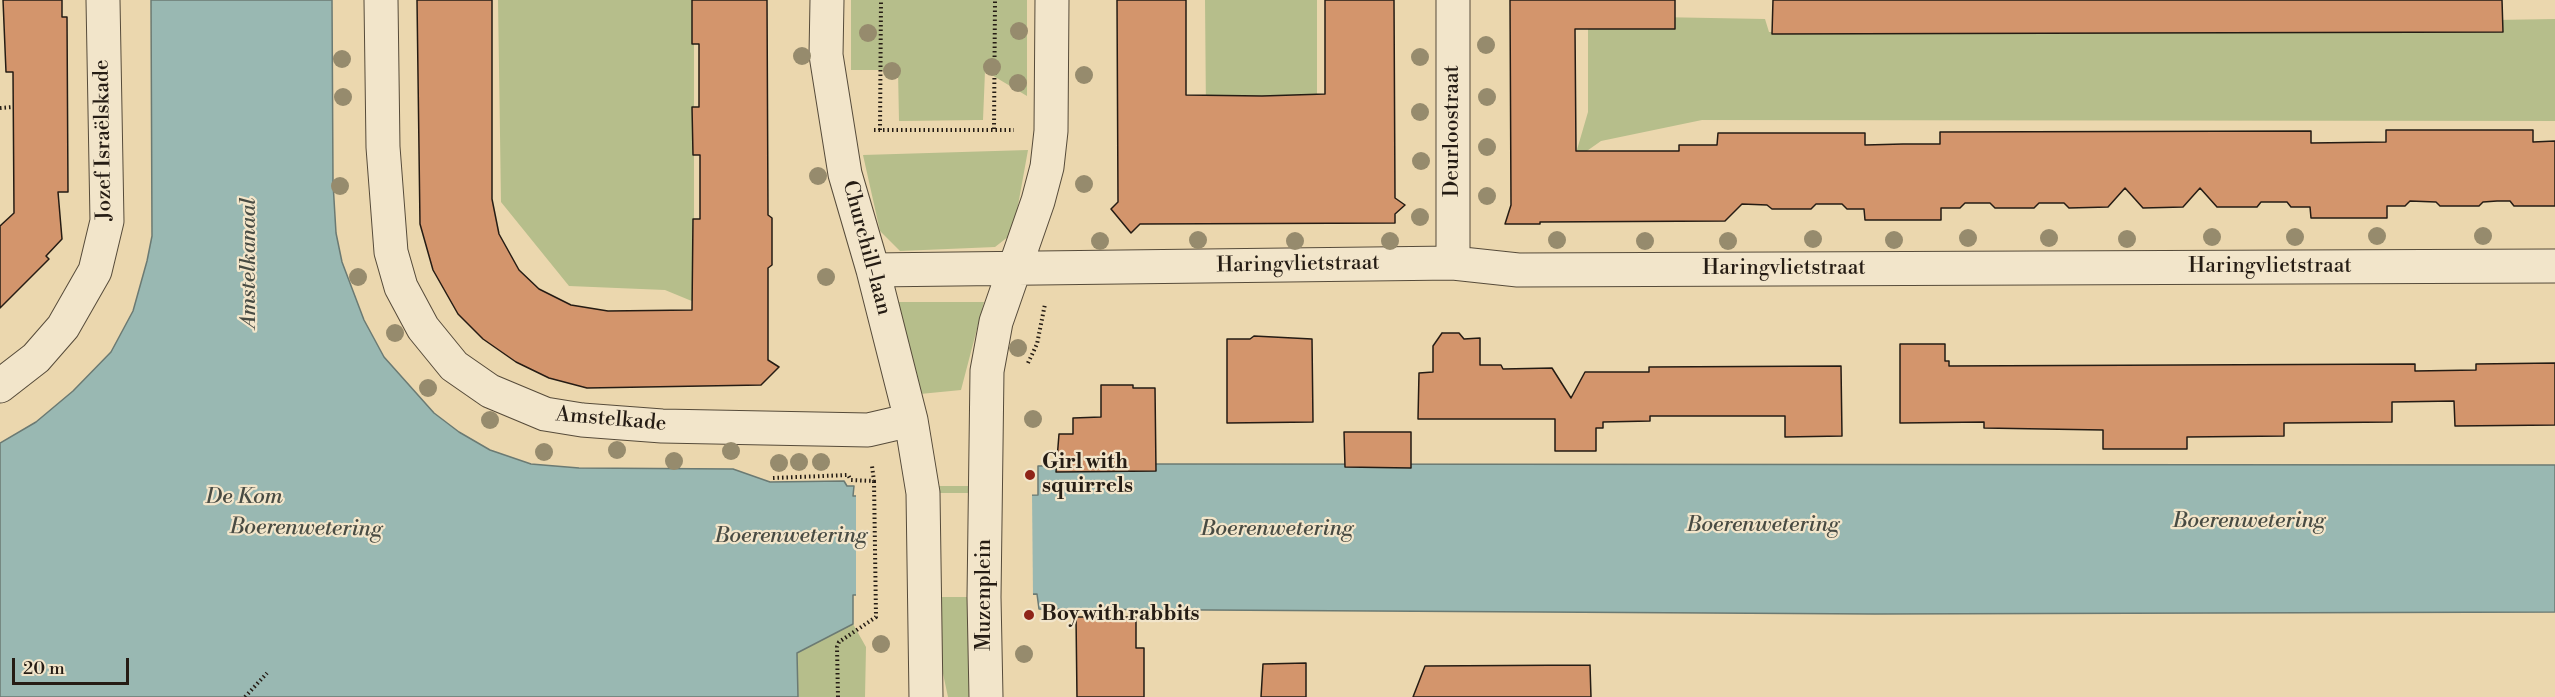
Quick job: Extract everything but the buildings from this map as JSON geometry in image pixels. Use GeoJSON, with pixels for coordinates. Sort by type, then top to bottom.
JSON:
{"type":"FeatureCollection","features":[{"type":"Feature","properties":{"kind":"street","name":"Jozef Israëlskade"},"geometry":{"type":"LineString","coordinates":[[0,386],[36,358],[63,327],[95,272],[107,221],[103,0]]}},
{"type":"Feature","properties":{"kind":"street","name":"Amstelkade"},"geometry":{"type":"LineString","coordinates":[[381,0],[383,147],[391,252],[401,287],[423,328],[454,366],[490,391],[534,410],[544,414],[582,420],[662,426],[868,430],[911,420]]}},
{"type":"Feature","properties":{"kind":"street","name":"Churchill-laan"},"geometry":{"type":"LineString","coordinates":[[827,0],[826,55],[845,174],[873,270],[911,420],[923,494],[926,697]]}},
{"type":"Feature","properties":{"kind":"street"},"geometry":{"type":"LineString","coordinates":[[1013,269],[1038,201],[1047,167],[1051,131],[1052,0]]}},
{"type":"Feature","properties":{"kind":"street","name":"Deurloostraat"},"geometry":{"type":"LineString","coordinates":[[1453,0],[1453,263]]}},
{"type":"Feature","properties":{"kind":"street","name":"Haringvlietstraat"},"geometry":{"type":"LineString","coordinates":[[873,270],[1453,263],[1518,270],[2555,266]]}},
{"type":"Feature","properties":{"kind":"street","name":"Muzenplein"},"geometry":{"type":"LineString","coordinates":[[986,697],[984,597],[987,371],[996,322],[1013,269]]}},
{"type":"Feature","properties":{"kind":"path"},"geometry":{"type":"LineString","coordinates":[[880,130],[881,0]]}},
{"type":"Feature","properties":{"kind":"path"},"geometry":{"type":"LineString","coordinates":[[994,129],[995,0]]}},
{"type":"Feature","properties":{"kind":"path"},"geometry":{"type":"LineString","coordinates":[[0,108],[13,107]]}},
{"type":"Feature","properties":{"kind":"path"},"geometry":{"type":"LineString","coordinates":[[838,130],[1051,131]]}},
{"type":"Feature","properties":{"kind":"path"},"geometry":{"type":"LineString","coordinates":[[773,478],[848,475],[851,480]]}},
{"type":"Feature","properties":{"kind":"path"},"geometry":{"type":"LineString","coordinates":[[838,697],[837,647],[839,642],[876,616],[874,481]]}},
{"type":"Feature","properties":{"kind":"path"},"geometry":{"type":"LineString","coordinates":[[245,697],[267,673]]}},
{"type":"Feature","properties":{"kind":"green space"},"geometry":{"type":"Polygon","coordinates":[[[498,0],[694,0],[694,251],[699,304],[665,290],[569,286],[501,202],[498,0]]]}},
{"type":"Feature","properties":{"kind":"green space"},"geometry":{"type":"Polygon","coordinates":[[[851,0],[1027,0],[1027,96],[985,71],[983,120],[899,121],[898,70],[851,70],[851,0]]]}},
{"type":"Feature","properties":{"kind":"green space"},"geometry":{"type":"Polygon","coordinates":[[[1205,0],[1317,0],[1317,95],[1206,113],[1205,0]]]}},
{"type":"Feature","properties":{"kind":"green space"},"geometry":{"type":"Polygon","coordinates":[[[1603,16],[1765,19],[1769,32],[2555,19],[2555,121],[1702,120],[1601,141],[1574,160],[1588,112],[1588,27],[1603,16]]]}},
{"type":"Feature","properties":{"kind":"green space"},"geometry":{"type":"Polygon","coordinates":[[[1028,150],[1013,233],[995,247],[900,251],[880,231],[863,155],[1028,150]]]}},
{"type":"Feature","properties":{"kind":"green space"},"geometry":{"type":"Polygon","coordinates":[[[895,302],[984,302],[961,390],[920,394],[895,302]]]}},
{"type":"Feature","properties":{"kind":"green space"},"geometry":{"type":"Polygon","coordinates":[[[934,486],[972,486],[971,697],[948,697],[935,636],[934,486]]]}},
{"type":"Feature","properties":{"kind":"green space"},"geometry":{"type":"Polygon","coordinates":[[[853,624],[866,647],[865,697],[798,697],[797,653],[853,624]]]}},
{"type":"Feature","properties":{"kind":"water"},"geometry":{"type":"Polygon","coordinates":[[[151,0],[332,0],[333,183],[336,233],[342,262],[364,320],[384,357],[434,413],[459,432],[490,450],[531,464],[579,468],[733,469],[770,482],[844,481],[847,486],[854,486],[853,496],[1038,495],[1038,466],[1147,464],[2555,465],[2555,612],[1875,614],[1039,609],[1037,594],[853,595],[853,624],[797,653],[798,697],[0,697],[0,443],[36,422],[73,391],[111,352],[133,311],[152,236],[151,0]]]}},
{"type":"Feature","properties":{"kind":"pier"},"geometry":{"type":"Polygon","coordinates":[[[856,493],[1032,493],[1033,597],[856,597],[856,493]]]}},
{"type":"Feature","properties":{"kind":"place","name":"Girl with squirrels"},"geometry":{"type":"Point","coordinates":[1030,475]}},
{"type":"Feature","properties":{"kind":"place","name":"Boy with rabbits"},"geometry":{"type":"Point","coordinates":[1029,615]}},
{"type":"Feature","properties":{"kind":"water label","name":"Amstelkanaal"},"geometry":{"type":"Point","coordinates":[250,263]}},
{"type":"Feature","properties":{"kind":"water label","name":"De Kom"},"geometry":{"type":"Point","coordinates":[244,498]}},
{"type":"Feature","properties":{"kind":"water label","name":"Boerenwetering"},"geometry":{"type":"Point","coordinates":[2249,522]}},
{"type":"Feature","properties":{"kind":"water label","name":"Boerenwetering"},"geometry":{"type":"Point","coordinates":[1763,526]}},
{"type":"Feature","properties":{"kind":"water label","name":"Boerenwetering"},"geometry":{"type":"Point","coordinates":[306,529]}},
{"type":"Feature","properties":{"kind":"water label","name":"Boerenwetering"},"geometry":{"type":"Point","coordinates":[1277,530]}},
{"type":"Feature","properties":{"kind":"water label","name":"Boerenwetering"},"geometry":{"type":"Point","coordinates":[791,537]}}]}
